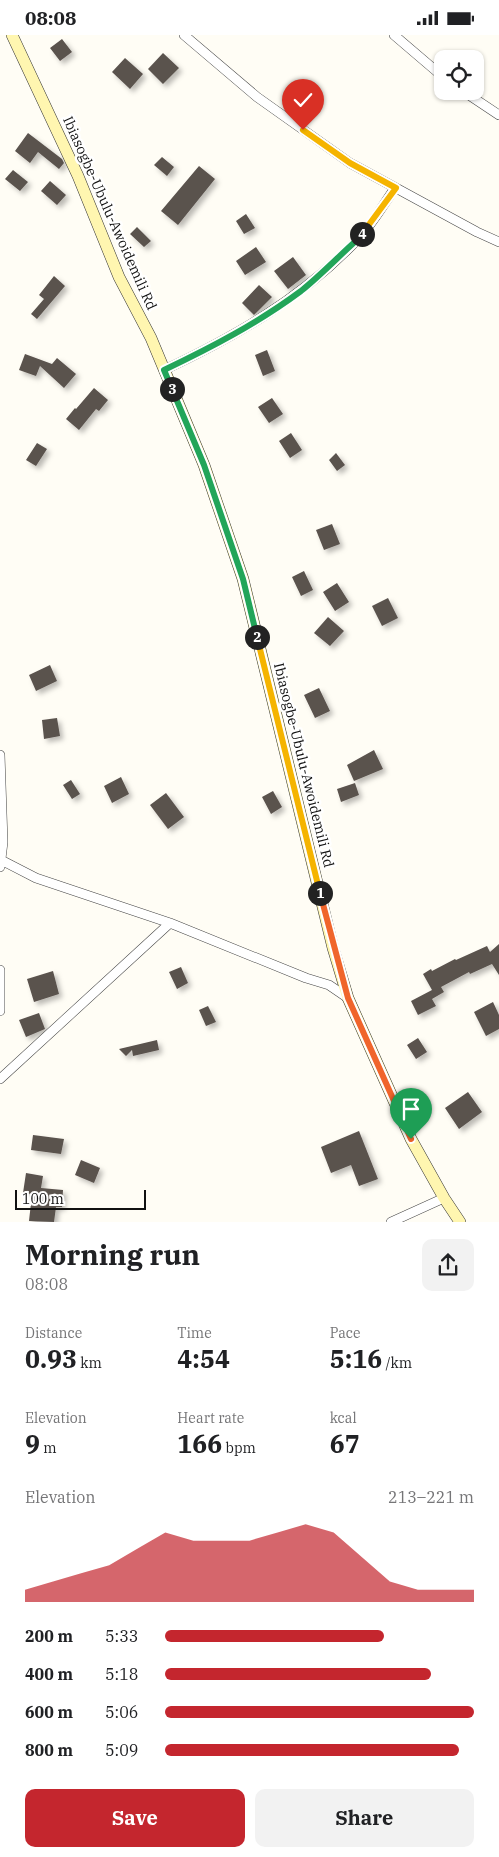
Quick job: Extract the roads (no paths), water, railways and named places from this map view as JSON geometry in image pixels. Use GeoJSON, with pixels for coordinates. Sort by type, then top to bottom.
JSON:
{"type":"FeatureCollection","features":[{"type":"Feature","properties":{"kind":"street","name":"Ibiasogbe-Ubulu-Awoidemili Rd"},"geometry":{"type":"LineString","coordinates":[[12,35],[78,176],[119,277],[151,338],[204,465],[243,579],[333,948],[348,998],[411,1139],[444,1199],[460,1222]]}},
{"type":"Feature","properties":{"kind":"street"},"geometry":{"type":"LineString","coordinates":[[184,35],[257,97],[350,163],[499,242]]}},
{"type":"Feature","properties":{"kind":"street"},"geometry":{"type":"LineString","coordinates":[[394,35],[434,69]]}},
{"type":"Feature","properties":{"kind":"street"},"geometry":{"type":"LineString","coordinates":[[476,100],[499,115]]}},
{"type":"Feature","properties":{"kind":"street"},"geometry":{"type":"LineString","coordinates":[[164,370],[216,345],[265,316],[302,290],[358,239],[396,188]]}},
{"type":"Feature","properties":{"kind":"street"},"geometry":{"type":"LineString","coordinates":[[0,755],[3,842],[0,863],[36,878],[170,923],[306,978],[329,985],[348,998]]}},
{"type":"Feature","properties":{"kind":"street"},"geometry":{"type":"LineString","coordinates":[[0,1079],[170,923]]}},
{"type":"Feature","properties":{"kind":"street"},"geometry":{"type":"LineString","coordinates":[[0,970],[0,1011]]}},
{"type":"Feature","properties":{"kind":"street"},"geometry":{"type":"LineString","coordinates":[[391,1222],[444,1199]]}}]}
